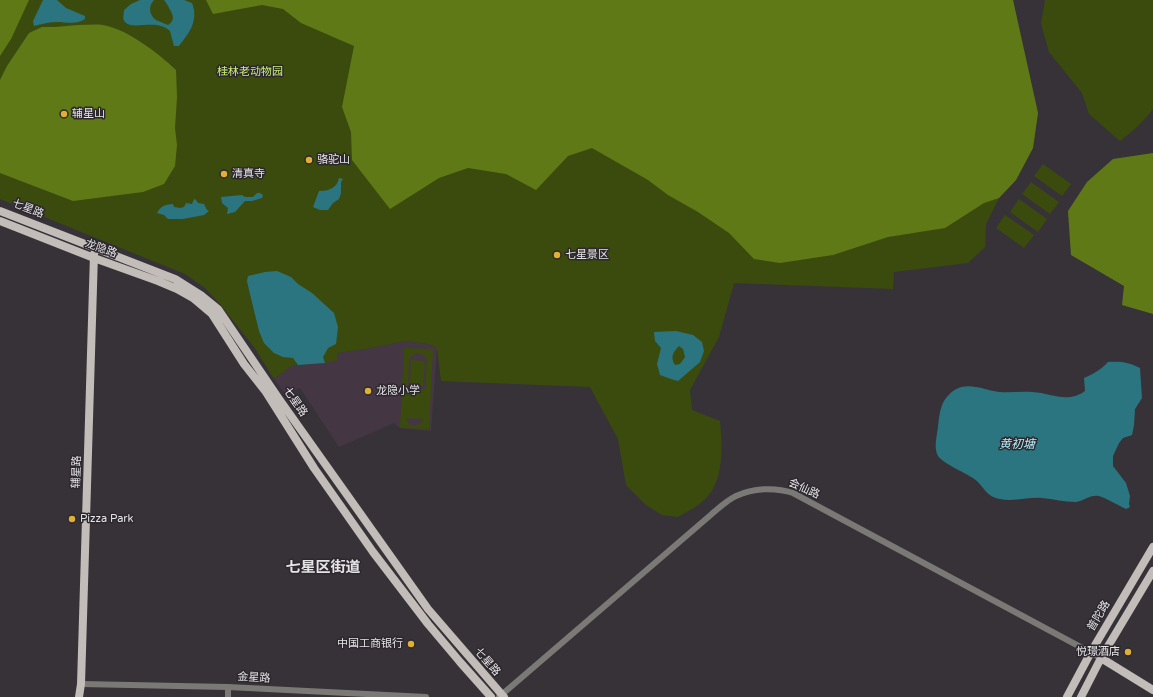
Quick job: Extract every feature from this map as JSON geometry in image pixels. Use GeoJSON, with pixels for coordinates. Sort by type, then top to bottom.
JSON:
{"type":"FeatureCollection","features":[{"type":"Feature","properties":{"kind":"main road","name":"七星路"},"geometry":{"type":"LineString","coordinates":[[0,210],[175,279],[202,296],[218,309],[279,399],[428,609],[501,696]]}},
{"type":"Feature","properties":{"kind":"main road","name":"龙隐路"},"geometry":{"type":"LineString","coordinates":[[0,221],[94,258],[158,281],[193,298]]}},
{"type":"Feature","properties":{"kind":"main road","name":"辅星路"},"geometry":{"type":"LineString","coordinates":[[79,697],[81,684],[94,247]]}},
{"type":"Feature","properties":{"kind":"main road","name":"七星路"},"geometry":{"type":"LineString","coordinates":[[193,298],[212,314],[244,364],[266,392],[314,468],[373,552],[428,624],[491,697]]}},
{"type":"Feature","properties":{"kind":"main road","name":"普陀路"},"geometry":{"type":"LineString","coordinates":[[1067,697],[1091,652],[1153,547]]}},
{"type":"Feature","properties":{"kind":"main road"},"geometry":{"type":"LineString","coordinates":[[1081,697],[1101,658],[1153,571]]}},
{"type":"Feature","properties":{"kind":"main road"},"geometry":{"type":"LineString","coordinates":[[1101,658],[1153,690]]}},
{"type":"Feature","properties":{"kind":"street","name":"会仙路"},"geometry":{"type":"LineString","coordinates":[[501,696],[706,519],[736,496],[756,490],[773,489],[784,490],[792,493],[1101,658]]}},
{"type":"Feature","properties":{"kind":"street","name":"金星路"},"geometry":{"type":"LineString","coordinates":[[81,684],[228,687],[426,697]]}},
{"type":"Feature","properties":{"kind":"street"},"geometry":{"type":"LineString","coordinates":[[228,687],[228,697]]}},
{"type":"Feature","properties":{"kind":"shaded area","name":"龙隐小学"},"geometry":{"type":"Polygon","coordinates":[[[405,341],[428,344],[437,348],[431,431],[400,428],[394,423],[339,447],[300,388],[286,395],[274,379],[293,365],[325,363],[337,353],[405,341]]]}},
{"type":"Feature","properties":{"kind":"green space","name":"七星景区"},"geometry":{"type":"Polygon","coordinates":[[[0,0],[1013,0],[1038,113],[1033,148],[1016,180],[999,198],[986,224],[985,247],[968,263],[894,272],[893,289],[734,283],[719,337],[690,390],[692,410],[720,421],[721,463],[719,473],[711,492],[704,500],[678,517],[662,515],[646,505],[626,485],[618,439],[590,387],[441,381],[437,348],[428,344],[405,341],[337,353],[337,360],[325,363],[293,365],[274,379],[254,347],[220,304],[205,288],[185,274],[0,199],[0,0]]]}},
{"type":"Feature","properties":{"kind":"green space"},"geometry":{"type":"Polygon","coordinates":[[[0,0],[29,0],[11,39],[0,56],[0,0]]]}},
{"type":"Feature","properties":{"kind":"green space"},"geometry":{"type":"Polygon","coordinates":[[[206,0],[1013,0],[1038,113],[1033,148],[1016,180],[999,198],[984,203],[945,228],[888,237],[833,255],[780,263],[754,259],[729,233],[698,212],[668,195],[648,180],[592,148],[568,156],[536,190],[506,174],[468,168],[439,178],[390,209],[352,160],[351,132],[342,107],[354,46],[301,23],[283,9],[262,5],[213,14],[206,0]]]}},
{"type":"Feature","properties":{"kind":"green space"},"geometry":{"type":"Polygon","coordinates":[[[1045,0],[1153,0],[1153,109],[1138,126],[1120,141],[1089,114],[1082,93],[1049,52],[1041,24],[1045,0]]]}},
{"type":"Feature","properties":{"kind":"green space"},"geometry":{"type":"Polygon","coordinates":[[[103,25],[122,31],[151,49],[176,70],[177,97],[175,128],[177,145],[175,166],[164,184],[143,192],[73,201],[0,173],[0,80],[7,66],[29,33],[42,27],[103,25]]]}},
{"type":"Feature","properties":{"kind":"green space"},"geometry":{"type":"Polygon","coordinates":[[[1153,153],[1153,314],[1122,305],[1124,286],[1071,255],[1068,211],[1087,182],[1113,159],[1153,153]]]}},
{"type":"Feature","properties":{"kind":"green space"},"geometry":{"type":"Polygon","coordinates":[[[1043,164],[1071,184],[1062,196],[1034,176],[1043,164]]]}},
{"type":"Feature","properties":{"kind":"green space"},"geometry":{"type":"Polygon","coordinates":[[[1031,182],[1059,202],[1050,214],[1022,194],[1031,182]]]}},
{"type":"Feature","properties":{"kind":"green space"},"geometry":{"type":"Polygon","coordinates":[[[1019,199],[1047,219],[1038,232],[1010,212],[1019,199]]]}},
{"type":"Feature","properties":{"kind":"green space"},"geometry":{"type":"Polygon","coordinates":[[[1005,215],[1034,235],[1024,248],[996,228],[1005,215]]]}},
{"type":"Feature","properties":{"kind":"green space"},"geometry":{"type":"Polygon","coordinates":[[[404,348],[433,349],[429,429],[400,428],[404,348]],[[415,353],[409,359],[408,388],[425,389],[427,359],[422,354],[415,353]],[[407,418],[409,424],[414,426],[422,422],[424,419],[407,418]]]}},
{"type":"Feature","properties":{"kind":"green space"},"geometry":{"type":"Polygon","coordinates":[[[411,360],[425,361],[423,386],[410,386],[411,360]]]}},
{"type":"Feature","properties":{"kind":"water"},"geometry":{"type":"Polygon","coordinates":[[[43,0],[57,0],[66,8],[85,16],[85,19],[75,23],[54,22],[34,26],[33,21],[43,0]]]}},
{"type":"Feature","properties":{"kind":"water"},"geometry":{"type":"Polygon","coordinates":[[[140,0],[154,0],[150,8],[152,16],[156,20],[168,25],[172,21],[173,17],[164,0],[184,0],[192,3],[194,9],[194,21],[179,46],[174,46],[170,31],[164,27],[158,25],[133,25],[124,21],[124,10],[131,4],[140,0]]]}},
{"type":"Feature","properties":{"kind":"water"},"geometry":{"type":"Polygon","coordinates":[[[339,178],[343,179],[341,182],[341,193],[339,199],[333,203],[328,210],[320,210],[313,207],[319,191],[334,187],[339,178]]]}},
{"type":"Feature","properties":{"kind":"water"},"geometry":{"type":"Polygon","coordinates":[[[257,193],[263,195],[262,198],[252,201],[245,201],[235,212],[227,214],[228,208],[222,203],[221,197],[242,195],[245,197],[253,197],[257,193]]]}},
{"type":"Feature","properties":{"kind":"water"},"geometry":{"type":"Polygon","coordinates":[[[194,199],[198,203],[204,204],[209,211],[204,215],[183,219],[168,219],[164,215],[157,213],[165,205],[173,204],[174,207],[180,208],[184,207],[186,203],[192,204],[194,199]]]}},
{"type":"Feature","properties":{"kind":"water"},"geometry":{"type":"Polygon","coordinates":[[[277,271],[291,277],[298,284],[312,293],[334,313],[338,327],[336,344],[328,348],[323,357],[325,363],[298,365],[293,358],[283,357],[274,353],[264,343],[259,331],[247,281],[248,276],[277,271]]]}},
{"type":"Feature","properties":{"kind":"water"},"geometry":{"type":"Polygon","coordinates":[[[676,331],[693,335],[702,342],[704,351],[700,362],[678,381],[660,375],[657,364],[661,348],[655,341],[654,332],[676,331]],[[679,346],[672,357],[675,365],[680,364],[685,357],[683,349],[679,346]]]}},
{"type":"Feature","properties":{"kind":"water","name":"黄初塘"},"geometry":{"type":"Polygon","coordinates":[[[1108,362],[1124,362],[1140,368],[1142,398],[1135,409],[1132,435],[1123,438],[1113,456],[1113,466],[1126,483],[1130,496],[1130,507],[1126,509],[1099,496],[1090,497],[1076,502],[1042,498],[1005,500],[995,498],[973,478],[939,458],[936,448],[936,440],[941,408],[946,398],[958,388],[971,386],[999,392],[1032,392],[1059,397],[1072,397],[1085,391],[1084,378],[1097,372],[1108,362]]]}},
{"type":"Feature","properties":{"kind":"place","name":"辅星山"},"geometry":{"type":"Point","coordinates":[64,114]}},
{"type":"Feature","properties":{"kind":"place","name":"骆驼山"},"geometry":{"type":"Point","coordinates":[309,160]}},
{"type":"Feature","properties":{"kind":"place","name":"清真寺"},"geometry":{"type":"Point","coordinates":[224,174]}},
{"type":"Feature","properties":{"kind":"place","name":"七星景区"},"geometry":{"type":"Point","coordinates":[557,255]}},
{"type":"Feature","properties":{"kind":"place","name":"龙隐小学"},"geometry":{"type":"Point","coordinates":[368,391]}},
{"type":"Feature","properties":{"kind":"place","name":"Pizza Park"},"geometry":{"type":"Point","coordinates":[72,519]}},
{"type":"Feature","properties":{"kind":"place","name":"中国工商银行"},"geometry":{"type":"Point","coordinates":[411,644]}},
{"type":"Feature","properties":{"kind":"place","name":"悦璟酒店"},"geometry":{"type":"Point","coordinates":[1128,652]}},
{"type":"Feature","properties":{"kind":"district","name":"七星区街道"},"geometry":{"type":"Point","coordinates":[323,568]}},
{"type":"Feature","properties":{"kind":"park label","name":"桂林老动物园"},"geometry":{"type":"Point","coordinates":[250,72]}}]}
